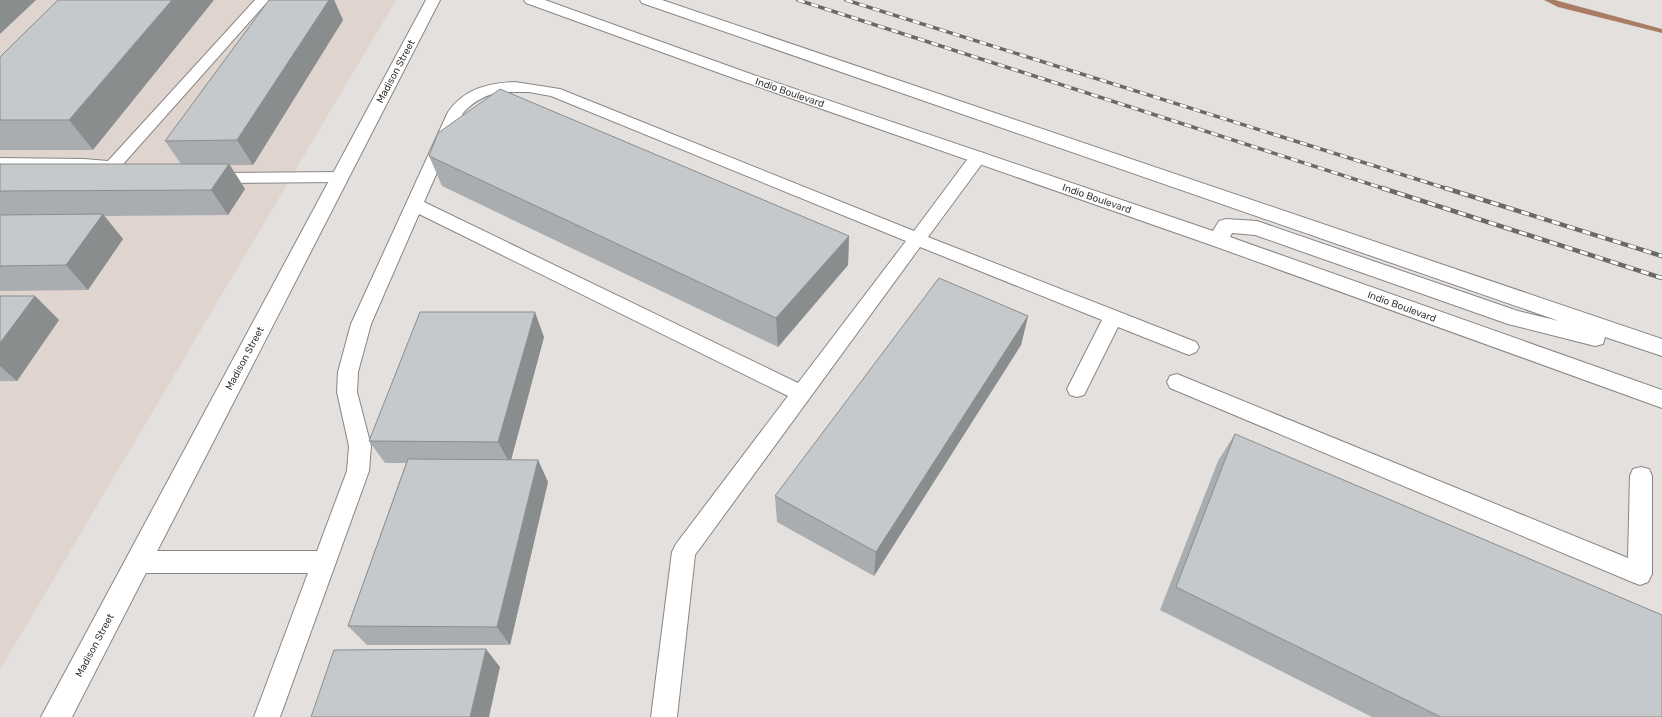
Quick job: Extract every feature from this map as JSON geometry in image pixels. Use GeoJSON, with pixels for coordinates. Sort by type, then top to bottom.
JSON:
{"type":"FeatureCollection","features":[{"type":"Feature","properties":{"kind":"main road","name":"Madison Street"},"geometry":{"type":"LineString","coordinates":[[56,717],[433,0]]}},
{"type":"Feature","properties":{"kind":"main road","name":"Indio Boulevard"},"geometry":{"type":"LineString","coordinates":[[531,0],[742,76],[1218,240],[1662,398]]}},
{"type":"Feature","properties":{"kind":"main road"},"geometry":{"type":"LineString","coordinates":[[647,0],[1662,348]]}},
{"type":"Feature","properties":{"kind":"main road"},"geometry":{"type":"LineString","coordinates":[[1218,240],[1226,226],[1257,228],[1515,318],[1662,355]]}},
{"type":"Feature","properties":{"kind":"lane"},"geometry":{"type":"LineString","coordinates":[[113,166],[262,0]]}},
{"type":"Feature","properties":{"kind":"lane"},"geometry":{"type":"LineString","coordinates":[[266,717],[358,471],[360,446],[347,392],[348,372],[362,324],[456,112],[462,103],[473,95],[488,89],[521,86],[555,92],[917,240],[1188,347]]}},
{"type":"Feature","properties":{"kind":"lane"},"geometry":{"type":"LineString","coordinates":[[664,717],[684,552],[978,157]]}},
{"type":"Feature","properties":{"kind":"lane"},"geometry":{"type":"LineString","coordinates":[[0,163],[84,164],[113,166],[132,171]]}},
{"type":"Feature","properties":{"kind":"lane"},"geometry":{"type":"LineString","coordinates":[[200,178],[339,177]]}},
{"type":"Feature","properties":{"kind":"lane"},"geometry":{"type":"LineString","coordinates":[[415,205],[802,394]]}},
{"type":"Feature","properties":{"kind":"lane"},"geometry":{"type":"LineString","coordinates":[[1076,389],[1113,317]]}},
{"type":"Feature","properties":{"kind":"lane"},"geometry":{"type":"LineString","coordinates":[[1176,382],[1640,574],[1641,476]]}},
{"type":"Feature","properties":{"kind":"lane"},"geometry":{"type":"LineString","coordinates":[[138,562],[324,562]]}},
{"type":"Feature","properties":{"kind":"shaded area"},"geometry":{"type":"Polygon","coordinates":[[[0,0],[396,0],[0,670],[0,0]]]}},
{"type":"Feature","properties":{"kind":"building"},"geometry":{"type":"Polygon","coordinates":[[[58,0],[172,0],[69,120],[0,120],[0,57],[58,0]]]}},
{"type":"Feature","properties":{"kind":"building"},"geometry":{"type":"Polygon","coordinates":[[[269,0],[329,0],[237,140],[165,141],[269,0]]]}},
{"type":"Feature","properties":{"kind":"building"},"geometry":{"type":"Polygon","coordinates":[[[500,89],[849,236],[776,318],[429,156],[438,133],[500,89]]]}},
{"type":"Feature","properties":{"kind":"building"},"geometry":{"type":"Polygon","coordinates":[[[0,164],[229,164],[211,190],[0,191],[0,164]]]}},
{"type":"Feature","properties":{"kind":"building"},"geometry":{"type":"Polygon","coordinates":[[[103,214],[66,265],[0,266],[0,215],[103,214]]]}},
{"type":"Feature","properties":{"kind":"building"},"geometry":{"type":"Polygon","coordinates":[[[939,278],[1028,316],[876,552],[775,496],[939,278]]]}},
{"type":"Feature","properties":{"kind":"building"},"geometry":{"type":"Polygon","coordinates":[[[0,296],[35,296],[0,343],[0,296]]]}},
{"type":"Feature","properties":{"kind":"building"},"geometry":{"type":"Polygon","coordinates":[[[420,312],[535,312],[498,442],[369,441],[420,312]]]}},
{"type":"Feature","properties":{"kind":"building"},"geometry":{"type":"Polygon","coordinates":[[[1235,434],[1662,615],[1662,717],[1441,717],[1176,587],[1235,434]]]}},
{"type":"Feature","properties":{"kind":"building"},"geometry":{"type":"Polygon","coordinates":[[[408,459],[538,460],[497,627],[348,626],[408,459]]]}},
{"type":"Feature","properties":{"kind":"building"},"geometry":{"type":"Polygon","coordinates":[[[486,649],[470,717],[311,717],[334,650],[486,649]]]}},
{"type":"Feature","properties":{"kind":"waterway"},"geometry":{"type":"LineString","coordinates":[[1548,0],[1561,5],[1662,31]]}},
{"type":"Feature","properties":{"kind":"railway"},"geometry":{"type":"LineString","coordinates":[[798,0],[1385,189]]}},
{"type":"Feature","properties":{"kind":"railway"},"geometry":{"type":"LineString","coordinates":[[846,0],[1448,189]]}},
{"type":"Feature","properties":{"kind":"railway"},"geometry":{"type":"LineString","coordinates":[[1382,188],[1662,278]]}},
{"type":"Feature","properties":{"kind":"railway"},"geometry":{"type":"LineString","coordinates":[[1445,188],[1662,256]]}}]}
